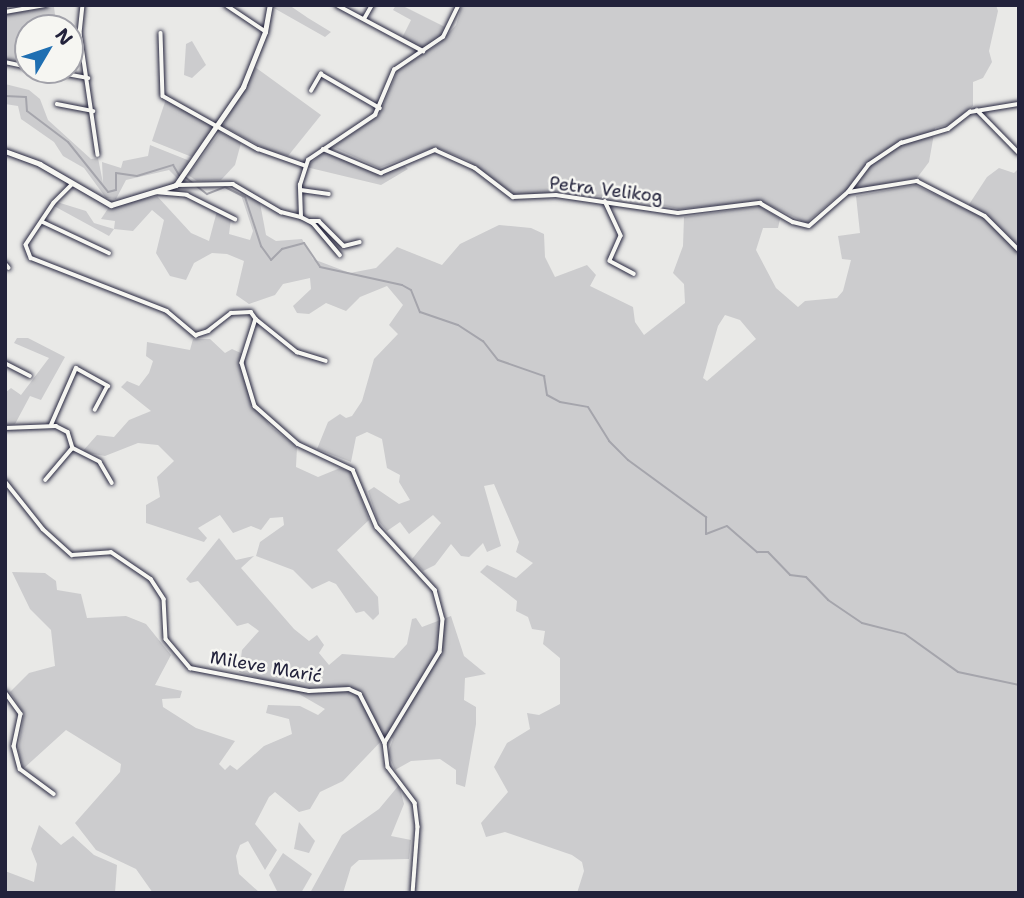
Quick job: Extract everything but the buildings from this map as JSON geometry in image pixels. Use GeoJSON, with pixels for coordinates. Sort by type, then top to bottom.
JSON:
{"type":"FeatureCollection","features":[{"type":"Feature","properties":{"kind":"street"},"geometry":{"type":"LineString","coordinates":[[5,12],[46,5]]}},
{"type":"Feature","properties":{"kind":"street"},"geometry":{"type":"LineString","coordinates":[[83,5],[80,33],[98,155]]}},
{"type":"Feature","properties":{"kind":"street"},"geometry":{"type":"LineString","coordinates":[[226,5],[265,32]]}},
{"type":"Feature","properties":{"kind":"street"},"geometry":{"type":"LineString","coordinates":[[176,185],[218,128],[243,87],[265,32],[270,5]]}},
{"type":"Feature","properties":{"kind":"street"},"geometry":{"type":"LineString","coordinates":[[337,5],[423,51]]}},
{"type":"Feature","properties":{"kind":"street"},"geometry":{"type":"LineString","coordinates":[[364,19],[372,5]]}},
{"type":"Feature","properties":{"kind":"street"},"geometry":{"type":"LineString","coordinates":[[301,217],[304,165],[323,149],[356,131],[380,108],[394,70],[447,32],[458,6]]}},
{"type":"Feature","properties":{"kind":"street"},"geometry":{"type":"LineString","coordinates":[[161,33],[162,94],[258,149],[304,165]]}},
{"type":"Feature","properties":{"kind":"street"},"geometry":{"type":"LineString","coordinates":[[311,91],[321,74],[380,108]]}},
{"type":"Feature","properties":{"kind":"street"},"geometry":{"type":"LineString","coordinates":[[84,77],[88,78]]}},
{"type":"Feature","properties":{"kind":"street"},"geometry":{"type":"LineString","coordinates":[[57,104],[93,111]]}},
{"type":"Feature","properties":{"kind":"street","name":"Petra Velikog"},"geometry":{"type":"LineString","coordinates":[[323,149],[382,173],[435,150],[475,168],[507,196],[556,195],[678,213],[760,203],[793,222],[809,226],[848,192],[868,165],[901,143],[948,129],[977,110],[1019,104]]}},
{"type":"Feature","properties":{"kind":"street"},"geometry":{"type":"LineString","coordinates":[[977,110],[1019,153]]}},
{"type":"Feature","properties":{"kind":"street"},"geometry":{"type":"LineString","coordinates":[[5,151],[40,164],[72,185],[114,205],[176,185],[233,184],[281,212],[310,221],[340,254]]}},
{"type":"Feature","properties":{"kind":"street"},"geometry":{"type":"LineString","coordinates":[[848,192],[917,181],[985,216],[1019,250]]}},
{"type":"Feature","properties":{"kind":"street"},"geometry":{"type":"LineString","coordinates":[[72,185],[26,245],[31,258],[59,265],[108,292],[167,311],[196,335],[238,310],[251,312],[298,352],[326,361]]}},
{"type":"Feature","properties":{"kind":"street"},"geometry":{"type":"LineString","coordinates":[[301,190],[329,194]]}},
{"type":"Feature","properties":{"kind":"street"},"geometry":{"type":"LineString","coordinates":[[155,192],[190,196],[235,219]]}},
{"type":"Feature","properties":{"kind":"street"},"geometry":{"type":"LineString","coordinates":[[605,201],[621,236],[610,261],[634,274]]}},
{"type":"Feature","properties":{"kind":"street"},"geometry":{"type":"LineString","coordinates":[[310,221],[319,221],[344,246],[360,242]]}},
{"type":"Feature","properties":{"kind":"street"},"geometry":{"type":"LineString","coordinates":[[43,222],[109,253]]}},
{"type":"Feature","properties":{"kind":"street"},"geometry":{"type":"LineString","coordinates":[[5,263],[9,268]]}},
{"type":"Feature","properties":{"kind":"street"},"geometry":{"type":"LineString","coordinates":[[256,318],[242,363],[256,406],[298,444],[353,470],[377,527],[439,598],[440,652],[385,743],[384,758],[412,795],[417,815],[413,893]]}},
{"type":"Feature","properties":{"kind":"street"},"geometry":{"type":"LineString","coordinates":[[5,363],[30,376]]}},
{"type":"Feature","properties":{"kind":"street"},"geometry":{"type":"LineString","coordinates":[[51,425],[76,368],[108,386],[95,410]]}},
{"type":"Feature","properties":{"kind":"street"},"geometry":{"type":"LineString","coordinates":[[5,428],[51,425],[66,430],[73,448],[100,462],[112,483]]}},
{"type":"Feature","properties":{"kind":"street"},"geometry":{"type":"LineString","coordinates":[[46,480],[73,448]]}},
{"type":"Feature","properties":{"kind":"street","name":"Mileve Marić"},"geometry":{"type":"LineString","coordinates":[[5,481],[43,529],[69,554],[83,557],[111,552],[152,579],[164,599],[166,639],[191,668],[324,693],[355,690],[365,701],[385,743]]}},
{"type":"Feature","properties":{"kind":"street"},"geometry":{"type":"LineString","coordinates":[[5,692],[21,714],[14,746],[20,769],[54,794]]}},
{"type":"Feature","properties":{"kind":"shaded area"},"geometry":{"type":"Polygon","coordinates":[[[289,5],[331,32],[325,37],[272,7],[289,5]]]}},
{"type":"Feature","properties":{"kind":"shaded area"},"geometry":{"type":"Polygon","coordinates":[[[396,5],[447,28],[438,40],[421,48],[402,38],[411,20],[393,10],[396,5]]]}},
{"type":"Feature","properties":{"kind":"shaded area"},"geometry":{"type":"Polygon","coordinates":[[[462,5],[996,5],[998,11],[989,51],[992,62],[983,78],[973,82],[973,106],[950,124],[935,128],[929,162],[917,178],[844,191],[806,223],[761,201],[679,209],[617,196],[515,195],[467,160],[435,147],[379,168],[333,147],[379,115],[398,70],[440,43],[456,25],[462,5]]]}},
{"type":"Feature","properties":{"kind":"shaded area"},"geometry":{"type":"Polygon","coordinates":[[[54,7],[55,14],[14,14],[14,61],[5,60],[5,14],[54,7]]]}},
{"type":"Feature","properties":{"kind":"shaded area"},"geometry":{"type":"Polygon","coordinates":[[[192,41],[206,65],[192,78],[184,75],[186,44],[192,41]]]}},
{"type":"Feature","properties":{"kind":"shaded area"},"geometry":{"type":"Polygon","coordinates":[[[255,67],[321,115],[288,156],[267,150],[223,126],[255,67]]]}},
{"type":"Feature","properties":{"kind":"shaded area"},"geometry":{"type":"Polygon","coordinates":[[[5,84],[29,90],[40,99],[48,120],[91,159],[98,158],[103,183],[102,162],[121,168],[123,161],[148,156],[150,145],[190,161],[178,179],[169,170],[126,180],[116,199],[106,198],[84,168],[63,156],[54,142],[21,119],[18,106],[5,104],[5,84]]]}},
{"type":"Feature","properties":{"kind":"shaded area"},"geometry":{"type":"Polygon","coordinates":[[[166,99],[214,127],[192,157],[152,141],[166,99]]]}},
{"type":"Feature","properties":{"kind":"shaded area"},"geometry":{"type":"Polygon","coordinates":[[[220,132],[241,143],[235,165],[221,180],[197,181],[188,175],[220,132]]]}},
{"type":"Feature","properties":{"kind":"shaded area"},"geometry":{"type":"Polygon","coordinates":[[[324,152],[381,175],[404,165],[408,169],[381,185],[306,167],[324,152]]]}},
{"type":"Feature","properties":{"kind":"shaded area"},"geometry":{"type":"Polygon","coordinates":[[[999,168],[1014,173],[1019,168],[1019,893],[577,893],[584,871],[582,862],[572,855],[505,832],[486,837],[481,823],[508,792],[494,767],[507,743],[530,729],[527,713],[539,715],[560,704],[560,658],[543,644],[545,631],[532,629],[528,617],[516,611],[517,601],[480,572],[487,565],[516,578],[533,563],[516,552],[519,542],[494,484],[484,486],[501,546],[487,552],[483,543],[469,557],[461,556],[451,544],[435,565],[423,571],[412,559],[441,523],[433,515],[409,534],[400,522],[387,531],[377,519],[368,491],[374,487],[399,504],[410,500],[399,482],[400,475],[387,468],[382,439],[367,432],[356,437],[351,462],[317,449],[328,422],[340,414],[346,418],[352,416],[362,401],[374,359],[398,334],[389,325],[403,305],[387,286],[360,297],[346,311],[326,303],[309,314],[297,313],[293,306],[311,289],[310,278],[283,284],[275,295],[249,304],[236,295],[244,261],[227,254],[212,253],[194,263],[186,280],[170,276],[156,253],[164,220],[152,210],[133,231],[114,229],[115,221],[101,219],[109,207],[157,196],[191,233],[209,241],[217,211],[231,219],[229,234],[250,240],[253,231],[240,192],[232,185],[260,203],[266,235],[276,241],[302,239],[313,259],[350,273],[376,268],[397,247],[442,265],[460,244],[499,225],[531,228],[544,234],[545,257],[555,277],[587,265],[596,275],[590,286],[633,307],[635,322],[644,335],[685,303],[684,284],[673,273],[683,246],[684,217],[760,206],[780,219],[778,228],[763,228],[756,250],[776,288],[798,307],[805,301],[837,298],[843,291],[851,260],[842,259],[838,236],[860,233],[856,196],[915,185],[966,209],[987,177],[999,168]],[[725,315],[718,326],[703,378],[707,381],[756,339],[740,320],[725,315]]]}},
{"type":"Feature","properties":{"kind":"shaded area"},"geometry":{"type":"Polygon","coordinates":[[[57,202],[86,211],[94,223],[114,229],[109,236],[54,206],[57,202]]]}},
{"type":"Feature","properties":{"kind":"shaded area"},"geometry":{"type":"Polygon","coordinates":[[[17,338],[28,338],[65,357],[41,400],[30,396],[15,424],[5,425],[5,393],[11,388],[21,395],[49,358],[14,343],[17,338]]]}},
{"type":"Feature","properties":{"kind":"shaded area"},"geometry":{"type":"Polygon","coordinates":[[[193,339],[210,339],[225,353],[232,349],[245,355],[250,397],[270,426],[297,447],[296,467],[318,477],[340,468],[352,472],[369,520],[337,550],[378,597],[379,614],[373,620],[364,611],[356,613],[336,584],[329,581],[312,589],[293,570],[256,556],[260,542],[284,525],[283,517],[270,518],[261,530],[251,526],[233,533],[220,515],[198,528],[207,538],[204,542],[146,523],[146,505],[160,497],[157,477],[174,461],[158,445],[138,443],[105,456],[82,452],[97,435],[114,437],[129,420],[151,411],[121,387],[127,381],[139,386],[149,373],[153,361],[146,356],[147,342],[190,350],[193,339]]]}},
{"type":"Feature","properties":{"kind":"shaded area"},"geometry":{"type":"Polygon","coordinates":[[[219,538],[236,560],[254,556],[241,568],[294,629],[309,641],[317,635],[324,645],[319,653],[329,665],[342,654],[394,658],[407,644],[412,619],[416,618],[422,627],[451,616],[464,656],[486,674],[465,678],[464,700],[476,707],[476,724],[465,787],[456,784],[456,770],[440,759],[411,761],[395,770],[388,753],[393,739],[388,734],[343,781],[320,792],[310,809],[299,812],[275,792],[269,797],[255,824],[277,850],[265,870],[248,841],[240,845],[236,856],[239,874],[260,893],[153,893],[136,869],[96,850],[75,823],[120,772],[121,764],[66,730],[23,769],[18,750],[24,714],[10,692],[29,673],[55,666],[51,630],[30,609],[12,572],[45,573],[56,581],[57,590],[81,594],[87,618],[126,616],[146,624],[171,655],[155,685],[182,691],[180,698],[162,699],[163,707],[196,728],[235,741],[219,764],[225,770],[230,765],[237,770],[264,746],[292,734],[289,719],[266,713],[268,705],[300,706],[318,715],[325,709],[299,694],[274,688],[268,681],[239,672],[242,650],[259,631],[248,623],[237,626],[198,581],[190,583],[186,579],[219,538]]]}},
{"type":"Feature","properties":{"kind":"shaded area"},"geometry":{"type":"Polygon","coordinates":[[[399,785],[404,804],[391,836],[411,840],[409,859],[359,860],[351,867],[343,893],[310,893],[342,835],[379,809],[399,785]]]}},
{"type":"Feature","properties":{"kind":"shaded area"},"geometry":{"type":"Polygon","coordinates":[[[299,822],[315,841],[309,853],[294,849],[299,822]]]}},
{"type":"Feature","properties":{"kind":"shaded area"},"geometry":{"type":"Polygon","coordinates":[[[39,825],[61,845],[73,836],[94,855],[117,865],[115,893],[5,893],[5,871],[34,882],[37,864],[31,849],[39,825]]]}},
{"type":"Feature","properties":{"kind":"shaded area"},"geometry":{"type":"Polygon","coordinates":[[[283,853],[312,874],[301,893],[278,893],[269,875],[283,853]]]}},
{"type":"Feature","properties":{"kind":"waterway"},"geometry":{"type":"LineString","coordinates":[[5,96],[26,97],[27,111],[68,142],[108,192],[116,190],[116,173],[137,176],[173,165],[179,175]]}},
{"type":"Feature","properties":{"kind":"waterway"},"geometry":{"type":"LineString","coordinates":[[185,177],[207,194],[225,187],[245,197],[261,246],[271,260],[282,249],[304,243],[320,267],[402,285],[411,290],[420,312],[458,325],[483,341],[498,360],[544,376],[547,395],[560,402],[588,407],[609,441],[628,460],[706,517],[706,534],[727,526],[757,552],[768,552],[790,575],[806,577],[828,600],[862,623],[905,634],[958,672],[1019,685]]}}]}
